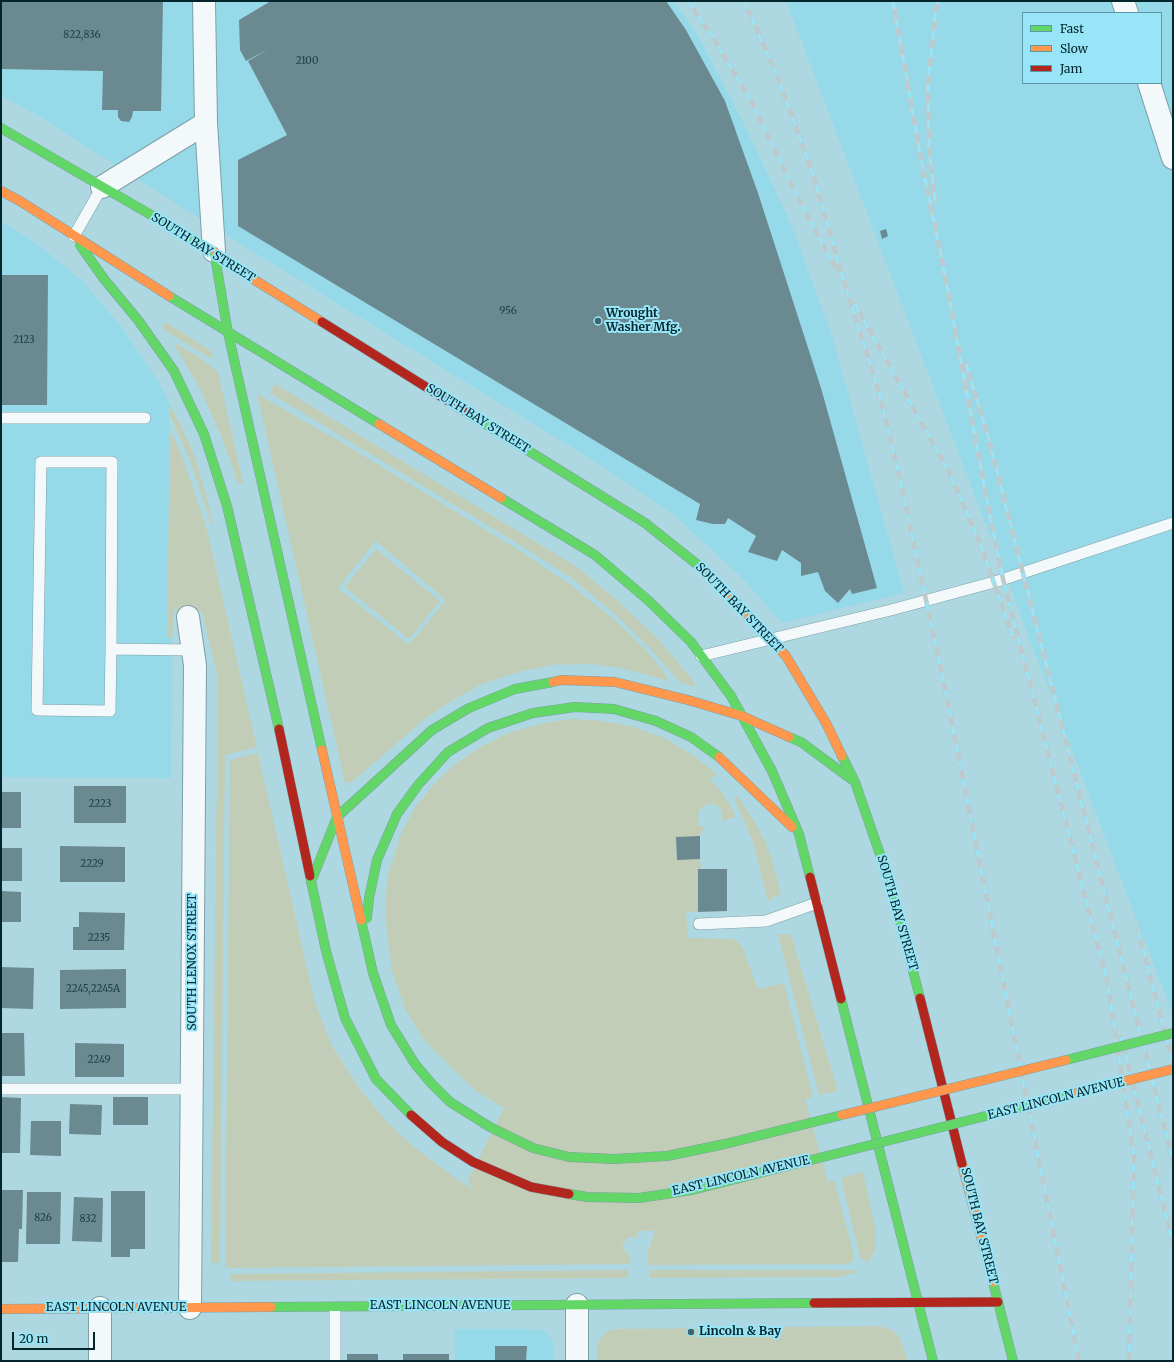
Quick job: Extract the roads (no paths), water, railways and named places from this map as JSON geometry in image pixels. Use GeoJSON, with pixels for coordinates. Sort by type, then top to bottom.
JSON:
{"type":"FeatureCollection","features":[{"type":"Feature","properties":{"kind":"main road","name":"SOUTH BAY STREET"},"geometry":{"type":"LineString","coordinates":[[1,128],[214,251],[237,269],[645,523],[706,571],[786,656],[826,723],[855,782],[891,886],[1013,1361]]}},
{"type":"Feature","properties":{"kind":"main road"},"geometry":{"type":"LineString","coordinates":[[1,191],[20,201],[228,333],[594,555],[649,601],[691,642],[731,696],[772,771],[800,834],[917,1303],[933,1361]]}},
{"type":"Feature","properties":{"kind":"main road","name":"EAST LINCOLN AVENUE"},"geometry":{"type":"LineString","coordinates":[[74,236],[104,279],[138,320],[174,371],[204,434],[227,506],[269,684],[326,951],[345,1018],[376,1079],[411,1115],[442,1142],[473,1162],[530,1186],[587,1197],[639,1198],[692,1190],[1173,1069]]}},
{"type":"Feature","properties":{"kind":"main road"},"geometry":{"type":"LineString","coordinates":[[214,251],[228,333],[373,973],[391,1025],[415,1064],[450,1102],[490,1127],[533,1148],[569,1157],[622,1159],[666,1156],[725,1144],[1173,1033]]}},
{"type":"Feature","properties":{"kind":"main road"},"geometry":{"type":"LineString","coordinates":[[311,882],[337,817],[432,730],[469,708],[515,689],[561,680],[615,682],[688,700],[742,716],[801,742],[855,782]]}},
{"type":"Feature","properties":{"kind":"main road"},"geometry":{"type":"LineString","coordinates":[[366,939],[369,898],[377,860],[397,814],[414,791],[448,752],[488,728],[533,713],[575,707],[614,709],[656,721],[691,737],[723,760],[800,834]]}},
{"type":"Feature","properties":{"kind":"main road","name":"EAST LINCOLN AVENUE"},"geometry":{"type":"LineString","coordinates":[[1,1309],[998,1302]]}},
{"type":"Feature","properties":{"kind":"street"},"geometry":{"type":"LineString","coordinates":[[204,1],[206,123],[214,251]]}},
{"type":"Feature","properties":{"kind":"street"},"geometry":{"type":"LineString","coordinates":[[1123,1],[1127,12]]}},
{"type":"Feature","properties":{"kind":"street"},"geometry":{"type":"LineString","coordinates":[[1149,84],[1173,158]]}},
{"type":"Feature","properties":{"kind":"street"},"geometry":{"type":"LineString","coordinates":[[102,187],[206,123]]}},
{"type":"Feature","properties":{"kind":"street","name":"SOUTH LENOX STREET"},"geometry":{"type":"LineString","coordinates":[[188,617],[195,672],[190,1308]]}},
{"type":"Feature","properties":{"kind":"street"},"geometry":{"type":"LineString","coordinates":[[577,1305],[577,1361]]}},
{"type":"Feature","properties":{"kind":"street"},"geometry":{"type":"LineString","coordinates":[[100,1308],[100,1361]]}},
{"type":"Feature","properties":{"kind":"lane"},"geometry":{"type":"LineString","coordinates":[[74,236],[102,187]]}},
{"type":"Feature","properties":{"kind":"lane"},"geometry":{"type":"LineString","coordinates":[[1,418],[145,418]]}},
{"type":"Feature","properties":{"kind":"lane"},"geometry":{"type":"LineString","coordinates":[[41,462],[112,462],[111,649],[110,711],[37,710],[41,462]]}},
{"type":"Feature","properties":{"kind":"lane"},"geometry":{"type":"LineString","coordinates":[[701,656],[925,601],[998,581],[1173,523]]}},
{"type":"Feature","properties":{"kind":"lane"},"geometry":{"type":"LineString","coordinates":[[111,649],[193,650]]}},
{"type":"Feature","properties":{"kind":"lane"},"geometry":{"type":"LineString","coordinates":[[699,924],[766,921],[817,903]]}},
{"type":"Feature","properties":{"kind":"lane"},"geometry":{"type":"LineString","coordinates":[[1,1089],[192,1089]]}},
{"type":"Feature","properties":{"kind":"lane"},"geometry":{"type":"LineString","coordinates":[[335,1307],[335,1361]]}},
{"type":"Feature","properties":{"kind":"railway"},"geometry":{"type":"LineString","coordinates":[[688,1],[710,33],[750,99],[794,190],[836,270]]}},
{"type":"Feature","properties":{"kind":"railway"},"geometry":{"type":"LineString","coordinates":[[744,1],[776,73],[813,174],[846,288],[879,392],[940,664],[1079,1361]]}},
{"type":"Feature","properties":{"kind":"railway"},"geometry":{"type":"LineString","coordinates":[[893,1],[920,154],[941,255],[1003,579],[1108,985],[1134,1156],[1129,1361]]}},
{"type":"Feature","properties":{"kind":"railway"},"geometry":{"type":"LineString","coordinates":[[935,201],[929,149],[928,84],[938,1]]}},
{"type":"Feature","properties":{"kind":"railway"},"geometry":{"type":"LineString","coordinates":[[855,304],[948,470],[980,543],[1013,637]]}},
{"type":"Feature","properties":{"kind":"railway"},"geometry":{"type":"LineString","coordinates":[[966,364],[989,440],[1173,1161]]}},
{"type":"Feature","properties":{"kind":"railway"},"geometry":{"type":"LineString","coordinates":[[1138,931],[1173,1063]]}},
{"type":"Feature","properties":{"kind":"railway"},"geometry":{"type":"LineString","coordinates":[[1121,1037],[1173,1244]]}},
{"type":"Feature","properties":{"kind":"place","name":"Wrought Washer Mfg."},"geometry":{"type":"Point","coordinates":[598,321]}},
{"type":"Feature","properties":{"kind":"place","name":"Lincoln & Bay"},"geometry":{"type":"Point","coordinates":[691,1332]}}]}
